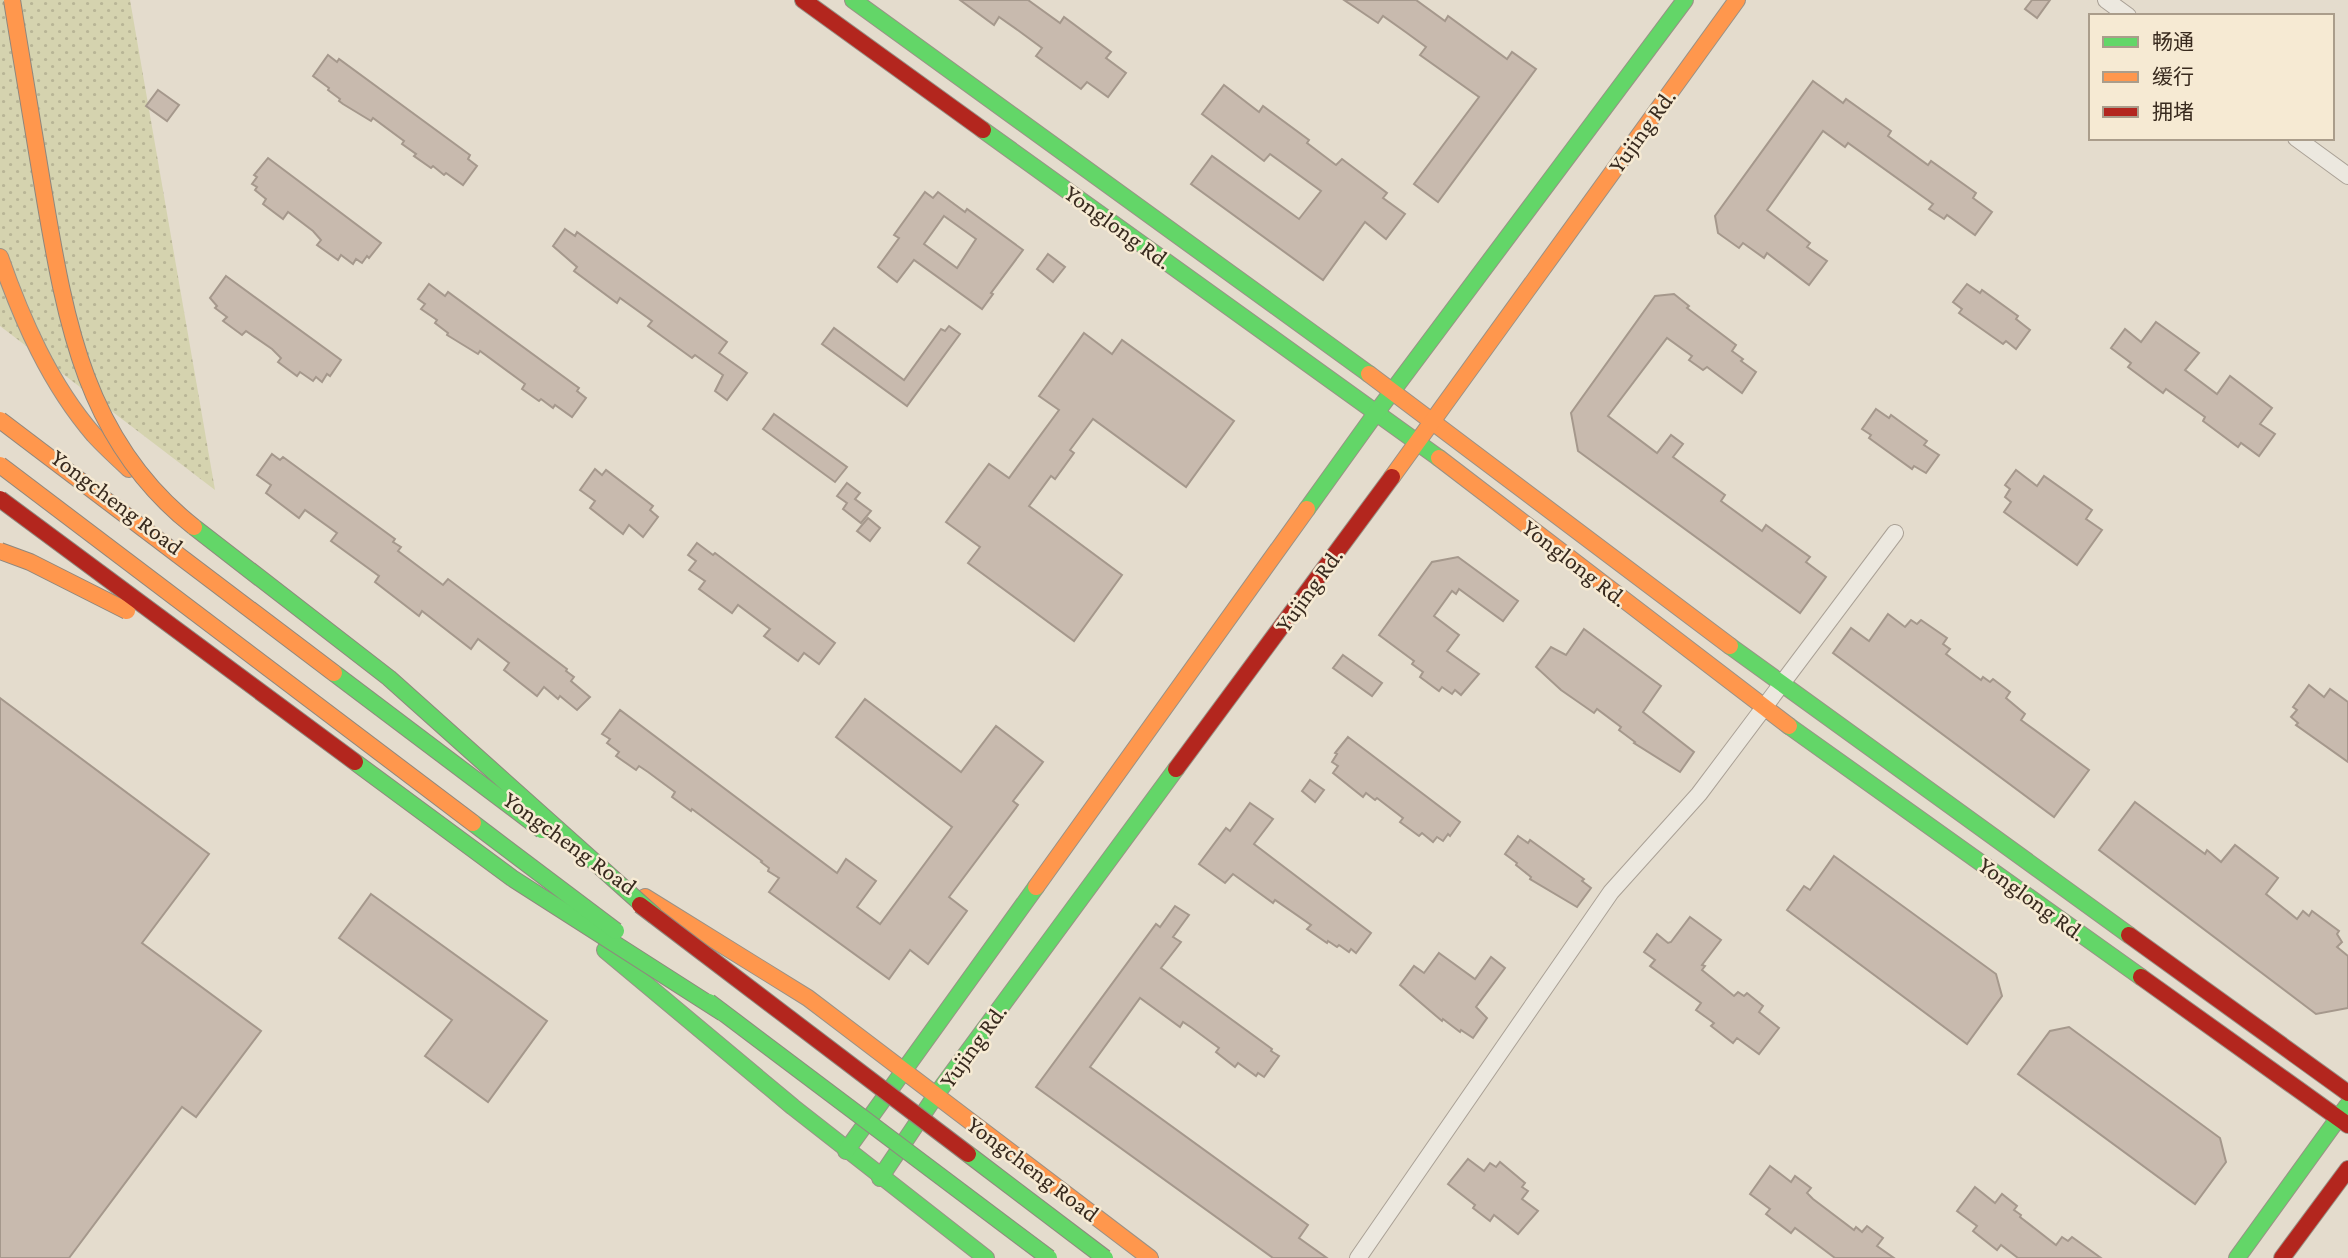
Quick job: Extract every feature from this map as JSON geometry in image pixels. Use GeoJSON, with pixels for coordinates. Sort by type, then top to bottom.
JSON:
{"type":"FeatureCollection","features":[{"type":"Feature","properties":{"kind":"main road"},"geometry":{"type":"LineString","coordinates":[[12,0],[57,272],[74,342],[100,411],[126,457],[169,507]]}},
{"type":"Feature","properties":{"kind":"main road","name":"Yonglong Rd."},"geometry":{"type":"LineString","coordinates":[[803,0],[1417,443],[1763,708],[2345,1116]]}},
{"type":"Feature","properties":{"kind":"main road","name":"Yonglong Rd."},"geometry":{"type":"LineString","coordinates":[[853,0],[1393,391],[1781,684],[2348,1093]]}},
{"type":"Feature","properties":{"kind":"main road","name":"Yujing Rd."},"geometry":{"type":"LineString","coordinates":[[846,1152],[1228,623],[1376,413],[1685,0]]}},
{"type":"Feature","properties":{"kind":"main road","name":"Yujing Rd."},"geometry":{"type":"LineString","coordinates":[[880,1178],[936,1095],[1432,423],[1737,0]]}},
{"type":"Feature","properties":{"kind":"main road"},"geometry":{"type":"LineString","coordinates":[[0,257],[24,324],[55,379],[91,432],[169,507],[389,678],[655,916]]}},
{"type":"Feature","properties":{"kind":"main road","name":"Yongcheng Road"},"geometry":{"type":"LineString","coordinates":[[0,414],[538,823],[638,893],[808,999],[904,1069],[1150,1258]]}},
{"type":"Feature","properties":{"kind":"main road"},"geometry":{"type":"LineString","coordinates":[[0,419],[1105,1258]]}},
{"type":"Feature","properties":{"kind":"main road"},"geometry":{"type":"LineString","coordinates":[[0,465],[1049,1258]]}},
{"type":"Feature","properties":{"kind":"main road","name":"Yongcheng Road"},"geometry":{"type":"LineString","coordinates":[[0,471],[186,611],[487,846],[718,1047],[846,1152],[986,1258]]}},
{"type":"Feature","properties":{"kind":"main road"},"geometry":{"type":"LineString","coordinates":[[0,499],[246,684],[512,878],[723,1013]]}},
{"type":"Feature","properties":{"kind":"main road"},"geometry":{"type":"LineString","coordinates":[[0,551],[30,562],[124,609],[246,684]]}},
{"type":"Feature","properties":{"kind":"main road"},"geometry":{"type":"LineString","coordinates":[[2237,1258],[2345,1116]]}},
{"type":"Feature","properties":{"kind":"main road"},"geometry":{"type":"LineString","coordinates":[[2283,1258],[2348,1169]]}},
{"type":"Feature","properties":{"kind":"street"},"geometry":{"type":"LineString","coordinates":[[2106,0],[2125,14]]}},
{"type":"Feature","properties":{"kind":"street"},"geometry":{"type":"LineString","coordinates":[[2300,140],[2348,176]]}},
{"type":"Feature","properties":{"kind":"street"},"geometry":{"type":"LineString","coordinates":[[1359,1258],[1611,891],[1699,794],[1895,533]]}},
{"type":"Feature","properties":{"kind":"shaded area"},"geometry":{"type":"Polygon","coordinates":[[[0,0],[130,0],[215,490],[0,326],[0,0]]]}},
{"type":"Feature","properties":{"kind":"building"},"geometry":{"type":"Polygon","coordinates":[[[960,0],[1028,0],[1060,23],[1064,17],[1111,52],[1106,58],[1126,73],[1108,97],[1087,82],[1081,89],[1036,56],[1042,48],[1019,31],[999,17],[994,25],[960,0]]]}},
{"type":"Feature","properties":{"kind":"building"},"geometry":{"type":"Polygon","coordinates":[[[1344,0],[1416,0],[1445,21],[1448,16],[1507,59],[1512,52],[1536,69],[1438,202],[1414,184],[1479,97],[1420,55],[1426,47],[1407,33],[1383,16],[1378,23],[1344,0]]]}},
{"type":"Feature","properties":{"kind":"building"},"geometry":{"type":"Polygon","coordinates":[[[2032,0],[2050,0],[2037,18],[2025,9],[2032,0]]]}},
{"type":"Feature","properties":{"kind":"building"},"geometry":{"type":"Polygon","coordinates":[[[328,55],[337,62],[339,59],[470,155],[468,159],[477,166],[463,185],[414,156],[416,154],[402,144],[404,141],[373,118],[371,121],[343,104],[329,88],[313,76],[328,55]]]}},
{"type":"Feature","properties":{"kind":"building"},"geometry":{"type":"Polygon","coordinates":[[[1813,81],[1843,103],[1846,99],[1891,131],[1888,136],[1928,165],[1931,161],[1976,193],[1973,198],[1992,212],[1975,235],[1947,215],[1944,219],[1929,209],[1933,204],[1848,143],[1845,147],[1823,131],[1767,210],[1810,243],[1807,247],[1827,261],[1809,285],[1767,253],[1764,258],[1743,243],[1739,248],[1718,233],[1715,216],[1813,81]]]}},
{"type":"Feature","properties":{"kind":"building"},"geometry":{"type":"Polygon","coordinates":[[[1224,85],[1259,112],[1263,106],[1309,140],[1307,143],[1336,165],[1342,159],[1387,193],[1383,198],[1405,214],[1386,239],[1365,222],[1323,280],[1191,184],[1212,156],[1299,219],[1321,191],[1270,154],[1264,161],[1202,114],[1224,85]]]}},
{"type":"Feature","properties":{"kind":"building"},"geometry":{"type":"Polygon","coordinates":[[[158,90],[179,105],[167,121],[146,106],[158,90]]]}},
{"type":"Feature","properties":{"kind":"building"},"geometry":{"type":"Polygon","coordinates":[[[268,158],[381,243],[369,258],[367,256],[362,263],[356,259],[353,264],[341,255],[338,260],[317,245],[321,240],[288,212],[283,219],[263,204],[266,199],[252,184],[257,177],[254,175],[268,158]]]}},
{"type":"Feature","properties":{"kind":"building"},"geometry":{"type":"Polygon","coordinates":[[[925,192],[933,198],[938,192],[965,212],[967,209],[1023,250],[982,309],[914,260],[897,282],[878,267],[899,238],[894,235],[925,192]],[[944,216],[924,244],[957,268],[976,239],[944,216]]]}},
{"type":"Feature","properties":{"kind":"building"},"geometry":{"type":"Polygon","coordinates":[[[565,229],[575,236],[577,232],[727,342],[719,353],[747,373],[727,400],[715,391],[723,375],[695,355],[692,358],[648,326],[652,321],[620,298],[617,303],[574,271],[577,267],[553,246],[565,229]]]}},
{"type":"Feature","properties":{"kind":"building"},"geometry":{"type":"Polygon","coordinates":[[[1048,254],[1065,267],[1053,282],[1037,269],[1048,254]]]}},
{"type":"Feature","properties":{"kind":"building"},"geometry":{"type":"Polygon","coordinates":[[[226,276],[341,360],[330,376],[327,374],[322,382],[316,377],[313,381],[300,372],[297,376],[278,362],[281,358],[272,349],[246,331],[242,335],[223,321],[227,317],[215,308],[217,306],[210,298],[226,276]]]}},
{"type":"Feature","properties":{"kind":"building"},"geometry":{"type":"Polygon","coordinates":[[[429,284],[445,296],[448,292],[579,388],[577,391],[586,398],[572,417],[555,405],[553,408],[541,399],[539,401],[522,389],[525,384],[480,351],[478,354],[447,335],[448,333],[435,323],[437,320],[421,309],[425,304],[418,299],[429,284]]]}},
{"type":"Feature","properties":{"kind":"building"},"geometry":{"type":"Polygon","coordinates":[[[1967,284],[1980,293],[1982,290],[2018,316],[2016,319],[2030,330],[2016,349],[2006,341],[2003,344],[1959,313],[1962,309],[1953,302],[1967,284]]]}},
{"type":"Feature","properties":{"kind":"building"},"geometry":{"type":"Polygon","coordinates":[[[1674,294],[1689,306],[1687,308],[1736,345],[1732,351],[1756,372],[1742,393],[1707,367],[1703,370],[1689,360],[1692,356],[1667,338],[1608,416],[1657,453],[1671,435],[1683,444],[1673,457],[1725,495],[1721,501],[1762,531],[1766,525],[1810,557],[1806,562],[1826,577],[1800,613],[1578,451],[1571,413],[1655,296],[1674,294]]]}},
{"type":"Feature","properties":{"kind":"building"},"geometry":{"type":"Polygon","coordinates":[[[2156,322],[2199,353],[2185,370],[2217,394],[2230,376],[2272,408],[2260,424],[2275,434],[2259,456],[2241,443],[2238,447],[2203,421],[2205,417],[2166,389],[2163,393],[2128,367],[2131,363],[2111,348],[2125,329],[2141,342],[2156,322]]]}},
{"type":"Feature","properties":{"kind":"building"},"geometry":{"type":"Polygon","coordinates":[[[949,326],[960,334],[907,406],[822,344],[834,328],[904,380],[941,329],[945,331],[949,326]]]}},
{"type":"Feature","properties":{"kind":"building"},"geometry":{"type":"Polygon","coordinates":[[[1084,333],[1112,354],[1122,340],[1234,421],[1186,487],[1093,419],[1070,450],[1074,453],[1055,479],[1051,476],[1029,506],[1122,575],[1074,641],[968,563],[980,547],[946,522],[989,464],[1009,478],[1059,410],[1039,396],[1084,333]]]}},
{"type":"Feature","properties":{"kind":"building"},"geometry":{"type":"Polygon","coordinates":[[[1876,409],[1889,418],[1891,415],[1927,441],[1924,445],[1939,455],[1926,473],[1914,466],[1912,469],[1869,438],[1871,435],[1862,429],[1876,409]]]}},
{"type":"Feature","properties":{"kind":"building"},"geometry":{"type":"Polygon","coordinates":[[[774,414],[847,467],[835,482],[763,429],[774,414]]]}},
{"type":"Feature","properties":{"kind":"building"},"geometry":{"type":"Polygon","coordinates":[[[272,454],[280,460],[283,457],[395,539],[393,542],[401,547],[398,551],[443,585],[448,579],[567,669],[574,677],[571,681],[590,697],[577,710],[544,687],[537,696],[504,670],[509,663],[478,639],[471,649],[422,611],[419,616],[375,582],[379,576],[331,541],[337,533],[305,510],[299,518],[266,493],[271,485],[257,475],[272,454]]]}},
{"type":"Feature","properties":{"kind":"building"},"geometry":{"type":"Polygon","coordinates":[[[595,469],[602,475],[606,470],[653,506],[650,510],[658,517],[643,537],[629,525],[623,534],[590,508],[595,501],[580,490],[595,469]]]}},
{"type":"Feature","properties":{"kind":"building"},"geometry":{"type":"Polygon","coordinates":[[[2016,470],[2037,486],[2044,476],[2092,510],[2086,519],[2102,530],[2077,565],[2004,512],[2011,502],[2005,497],[2010,489],[2005,485],[2016,470]]]}},
{"type":"Feature","properties":{"kind":"building"},"geometry":{"type":"Polygon","coordinates":[[[847,483],[860,493],[855,499],[871,511],[861,523],[843,509],[847,503],[837,496],[847,483]]]}},
{"type":"Feature","properties":{"kind":"building"},"geometry":{"type":"Polygon","coordinates":[[[868,518],[880,528],[870,541],[857,531],[868,518]]]}},
{"type":"Feature","properties":{"kind":"building"},"geometry":{"type":"Polygon","coordinates":[[[697,543],[713,555],[715,553],[835,643],[819,664],[804,653],[798,661],[764,636],[770,629],[738,605],[732,613],[699,589],[705,581],[689,570],[696,561],[688,555],[697,543]]]}},
{"type":"Feature","properties":{"kind":"building"},"geometry":{"type":"Polygon","coordinates":[[[1458,557],[1518,601],[1503,621],[1459,589],[1456,594],[1452,591],[1434,616],[1459,635],[1447,651],[1479,674],[1461,695],[1455,690],[1452,694],[1442,687],[1439,691],[1420,677],[1423,672],[1412,664],[1414,661],[1379,635],[1432,562],[1458,557]]]}},
{"type":"Feature","properties":{"kind":"building"},"geometry":{"type":"Polygon","coordinates":[[[1888,614],[1905,627],[1911,620],[1917,624],[1921,620],[1947,638],[1943,644],[1950,649],[1946,654],[1981,680],[1983,677],[1990,682],[1993,679],[2010,692],[2006,698],[2025,714],[2021,720],[2089,770],[2054,817],[1833,653],[1851,628],[1869,641],[1888,614]]]}},
{"type":"Feature","properties":{"kind":"building"},"geometry":{"type":"Polygon","coordinates":[[[1584,629],[1661,686],[1643,712],[1694,752],[1680,772],[1634,743],[1619,730],[1621,727],[1597,709],[1594,713],[1561,690],[1536,667],[1551,647],[1566,655],[1584,629]]]}},
{"type":"Feature","properties":{"kind":"building"},"geometry":{"type":"Polygon","coordinates":[[[1343,655],[1382,683],[1372,696],[1333,668],[1343,655]]]}},
{"type":"Feature","properties":{"kind":"building"},"geometry":{"type":"Polygon","coordinates":[[[2309,685],[2324,697],[2330,689],[2348,702],[2348,762],[2296,725],[2298,723],[2291,717],[2297,710],[2293,707],[2309,685]]]}},
{"type":"Feature","properties":{"kind":"building"},"geometry":{"type":"Polygon","coordinates":[[[0,698],[209,854],[142,943],[261,1031],[196,1117],[182,1107],[69,1258],[0,1258],[0,698]]]}},
{"type":"Feature","properties":{"kind":"building"},"geometry":{"type":"Polygon","coordinates":[[[865,699],[961,772],[996,726],[1043,762],[1013,801],[1018,805],[949,897],[967,911],[928,964],[910,950],[889,979],[769,892],[779,878],[768,871],[769,868],[762,861],[672,797],[675,792],[648,772],[639,766],[636,770],[616,756],[619,752],[607,743],[610,739],[602,734],[620,710],[837,873],[846,859],[876,881],[857,907],[880,924],[952,827],[836,737],[865,699]]]}},
{"type":"Feature","properties":{"kind":"building"},"geometry":{"type":"Polygon","coordinates":[[[1348,737],[1460,822],[1450,836],[1448,834],[1443,841],[1437,837],[1433,842],[1422,833],[1419,836],[1400,822],[1403,818],[1377,798],[1375,800],[1366,793],[1363,797],[1333,773],[1338,766],[1332,762],[1337,754],[1335,753],[1348,737]]]}},
{"type":"Feature","properties":{"kind":"building"},"geometry":{"type":"Polygon","coordinates":[[[1310,780],[1324,790],[1315,802],[1302,791],[1310,780]]]}},
{"type":"Feature","properties":{"kind":"building"},"geometry":{"type":"Polygon","coordinates":[[[2135,802],[2205,854],[2207,850],[2221,862],[2235,845],[2278,878],[2266,894],[2297,919],[2303,911],[2309,916],[2312,911],[2339,931],[2337,934],[2342,942],[2337,947],[2348,956],[2348,1008],[2316,1014],[2099,850],[2135,802]]]}},
{"type":"Feature","properties":{"kind":"building"},"geometry":{"type":"Polygon","coordinates":[[[1250,803],[1273,819],[1254,844],[1371,933],[1356,953],[1328,941],[1327,943],[1307,929],[1311,925],[1275,900],[1273,903],[1233,874],[1225,883],[1199,864],[1226,828],[1230,831],[1250,803]]]}},
{"type":"Feature","properties":{"kind":"building"},"geometry":{"type":"Polygon","coordinates":[[[1518,836],[1528,843],[1530,840],[1584,879],[1582,881],[1591,888],[1577,907],[1530,879],[1517,863],[1505,854],[1518,836]]]}},
{"type":"Feature","properties":{"kind":"building"},"geometry":{"type":"Polygon","coordinates":[[[1834,856],[1996,974],[2002,996],[1967,1044],[1787,910],[1804,886],[1810,890],[1834,856]]]}},
{"type":"Feature","properties":{"kind":"building"},"geometry":{"type":"Polygon","coordinates":[[[371,894],[547,1021],[488,1102],[425,1056],[452,1020],[339,938],[371,894]]]}},
{"type":"Feature","properties":{"kind":"building"},"geometry":{"type":"Polygon","coordinates":[[[1175,906],[1189,915],[1173,937],[1181,942],[1161,968],[1279,1056],[1264,1077],[1258,1073],[1256,1076],[1238,1063],[1235,1067],[1216,1052],[1219,1048],[1192,1028],[1183,1022],[1180,1027],[1140,998],[1090,1067],[1308,1225],[1299,1238],[1327,1258],[1273,1258],[1036,1087],[1156,924],[1160,927],[1175,906]]]}},
{"type":"Feature","properties":{"kind":"building"},"geometry":{"type":"Polygon","coordinates":[[[1690,917],[1721,940],[1702,965],[1705,966],[1702,970],[1734,996],[1738,992],[1744,996],[1747,993],[1763,1006],[1759,1012],[1779,1028],[1759,1054],[1737,1038],[1733,1043],[1711,1026],[1714,1023],[1696,1010],[1701,1003],[1650,966],[1655,960],[1644,952],[1657,934],[1668,943],[1671,942],[1690,917]]]}},
{"type":"Feature","properties":{"kind":"building"},"geometry":{"type":"Polygon","coordinates":[[[1439,953],[1475,979],[1491,957],[1505,968],[1476,1007],[1487,1018],[1473,1038],[1443,1019],[1442,1021],[1400,985],[1414,966],[1424,973],[1439,953]]]}},
{"type":"Feature","properties":{"kind":"building"},"geometry":{"type":"Polygon","coordinates":[[[2069,1027],[2220,1138],[2226,1162],[2195,1204],[2018,1074],[2050,1031],[2069,1027]]]}},
{"type":"Feature","properties":{"kind":"building"},"geometry":{"type":"Polygon","coordinates":[[[1468,1159],[1484,1171],[1490,1163],[1496,1167],[1500,1162],[1525,1183],[1522,1187],[1528,1191],[1522,1199],[1538,1211],[1518,1234],[1494,1215],[1490,1221],[1448,1184],[1468,1159]]]}},
{"type":"Feature","properties":{"kind":"building"},"geometry":{"type":"Polygon","coordinates":[[[1770,1166],[1791,1182],[1795,1176],[1811,1188],[1807,1193],[1813,1199],[1854,1230],[1856,1227],[1862,1232],[1867,1226],[1883,1238],[1877,1246],[1894,1258],[1835,1258],[1795,1228],[1791,1233],[1766,1214],[1770,1209],[1750,1194],[1770,1166]]]}},
{"type":"Feature","properties":{"kind":"building"},"geometry":{"type":"Polygon","coordinates":[[[1975,1187],[1995,1203],[2002,1194],[2017,1206],[2014,1210],[2020,1217],[2056,1245],[2062,1237],[2068,1241],[2072,1237],[2101,1258],[2018,1258],[2001,1245],[1997,1250],[1973,1231],[1977,1226],[1957,1211],[1975,1187]]]}},
{"type":"Feature","properties":{"kind":"traffic: fast"},"geometry":{"type":"LineString","coordinates":[[853,0],[1369,374]]}},
{"type":"Feature","properties":{"kind":"traffic: fast"},"geometry":{"type":"LineString","coordinates":[[1307,509],[1685,0]]}},
{"type":"Feature","properties":{"kind":"traffic: fast"},"geometry":{"type":"LineString","coordinates":[[983,130],[1439,458]]}},
{"type":"Feature","properties":{"kind":"traffic: fast"},"geometry":{"type":"LineString","coordinates":[[194,527],[389,678],[655,916]]}},
{"type":"Feature","properties":{"kind":"traffic: fast"},"geometry":{"type":"LineString","coordinates":[[1730,646],[2129,935]]}},
{"type":"Feature","properties":{"kind":"traffic: fast"},"geometry":{"type":"LineString","coordinates":[[334,673],[542,830]]}},
{"type":"Feature","properties":{"kind":"traffic: fast"},"geometry":{"type":"LineString","coordinates":[[1789,726],[2141,977]]}},
{"type":"Feature","properties":{"kind":"traffic: fast"},"geometry":{"type":"LineString","coordinates":[[355,762],[512,878],[723,1013]]}},
{"type":"Feature","properties":{"kind":"traffic: fast"},"geometry":{"type":"LineString","coordinates":[[880,1178],[936,1095],[1176,769]]}},
{"type":"Feature","properties":{"kind":"traffic: fast"},"geometry":{"type":"LineString","coordinates":[[473,823],[616,931]]}},
{"type":"Feature","properties":{"kind":"traffic: fast"},"geometry":{"type":"LineString","coordinates":[[846,1151],[1036,887]]}},
{"type":"Feature","properties":{"kind":"traffic: fast"},"geometry":{"type":"LineString","coordinates":[[605,950],[793,1107],[986,1258]]}},
{"type":"Feature","properties":{"kind":"traffic: fast"},"geometry":{"type":"LineString","coordinates":[[709,1002],[1049,1258]]}},
{"type":"Feature","properties":{"kind":"traffic: fast"},"geometry":{"type":"LineString","coordinates":[[2237,1258],[2347,1106]]}},
{"type":"Feature","properties":{"kind":"traffic: fast"},"geometry":{"type":"LineString","coordinates":[[968,1154],[1105,1258]]}},
{"type":"Feature","properties":{"kind":"traffic: slow"},"geometry":{"type":"LineString","coordinates":[[12,0],[60,284],[71,330],[86,374],[104,416],[127,456],[157,493],[194,527]]}},
{"type":"Feature","properties":{"kind":"traffic: slow"},"geometry":{"type":"LineString","coordinates":[[1392,477],[1737,0]]}},
{"type":"Feature","properties":{"kind":"traffic: slow"},"geometry":{"type":"LineString","coordinates":[[0,257],[28,328],[64,395],[94,435],[129,469]]}},
{"type":"Feature","properties":{"kind":"traffic: slow"},"geometry":{"type":"LineString","coordinates":[[1369,374],[1730,646]]}},
{"type":"Feature","properties":{"kind":"traffic: slow"},"geometry":{"type":"LineString","coordinates":[[0,420],[334,673]]}},
{"type":"Feature","properties":{"kind":"traffic: slow"},"geometry":{"type":"LineString","coordinates":[[1439,458],[1789,726]]}},
{"type":"Feature","properties":{"kind":"traffic: slow"},"geometry":{"type":"LineString","coordinates":[[0,465],[473,823]]}},
{"type":"Feature","properties":{"kind":"traffic: slow"},"geometry":{"type":"LineString","coordinates":[[1036,887],[1307,509]]}},
{"type":"Feature","properties":{"kind":"traffic: slow"},"geometry":{"type":"LineString","coordinates":[[0,551],[30,562],[127,611]]}},
{"type":"Feature","properties":{"kind":"traffic: slow"},"geometry":{"type":"LineString","coordinates":[[645,897],[808,998],[1150,1258]]}},
{"type":"Feature","properties":{"kind":"traffic: jam"},"geometry":{"type":"LineString","coordinates":[[803,0],[983,130]]}},
{"type":"Feature","properties":{"kind":"traffic: jam"},"geometry":{"type":"LineString","coordinates":[[1176,769],[1392,477]]}},
{"type":"Feature","properties":{"kind":"traffic: jam"},"geometry":{"type":"LineString","coordinates":[[0,499],[355,762]]}},
{"type":"Feature","properties":{"kind":"traffic: jam"},"geometry":{"type":"LineString","coordinates":[[640,905],[968,1154]]}},
{"type":"Feature","properties":{"kind":"traffic: jam"},"geometry":{"type":"LineString","coordinates":[[2129,935],[2348,1093]]}},
{"type":"Feature","properties":{"kind":"traffic: jam"},"geometry":{"type":"LineString","coordinates":[[2141,977],[2348,1125]]}},
{"type":"Feature","properties":{"kind":"traffic: jam"},"geometry":{"type":"LineString","coordinates":[[2282,1258],[2348,1169]]}}]}
